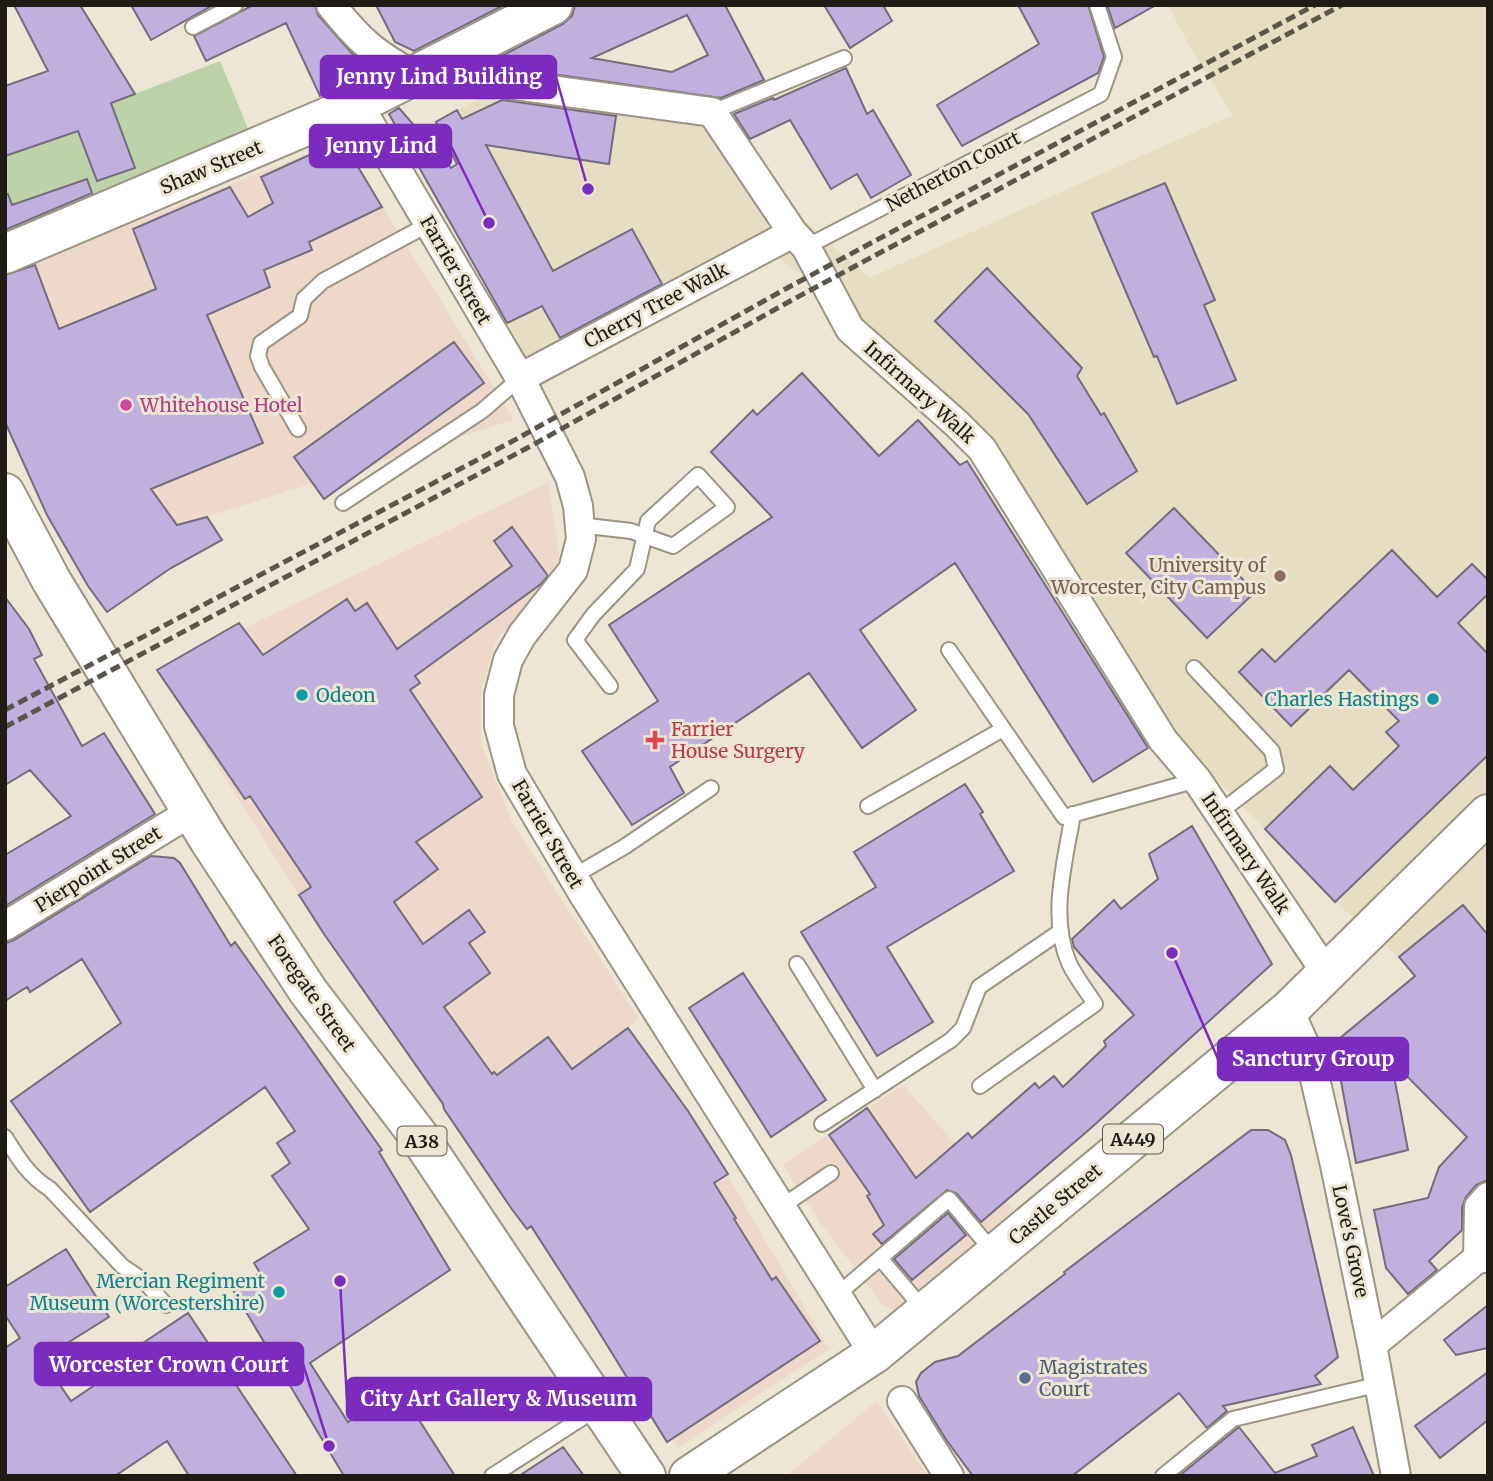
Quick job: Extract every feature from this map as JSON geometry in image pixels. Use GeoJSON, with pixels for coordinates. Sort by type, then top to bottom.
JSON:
{"type":"FeatureCollection","features":[{"type":"Feature","properties":{"kind":"main road","name":"Shaw Street"},"geometry":{"type":"LineString","coordinates":[[5,254],[358,104],[553,5]]}},
{"type":"Feature","properties":{"kind":"main road","name":"Foregate Street"},"geometry":{"type":"LineString","coordinates":[[5,493],[51,580],[191,812],[308,991],[418,1135],[646,1476]]}},
{"type":"Feature","properties":{"kind":"main road","name":"Castle Street"},"geometry":{"type":"LineString","coordinates":[[689,1476],[874,1354],[995,1254],[1289,1010],[1488,814]]}},
{"type":"Feature","properties":{"kind":"street"},"geometry":{"type":"LineString","coordinates":[[331,5],[355,36],[383,60],[414,75]]}},
{"type":"Feature","properties":{"kind":"street"},"geometry":{"type":"LineString","coordinates":[[478,80],[712,112]]}},
{"type":"Feature","properties":{"kind":"street","name":"Farrier Street"},"geometry":{"type":"LineString","coordinates":[[358,104],[520,378],[570,477],[578,506],[581,538],[573,570],[522,635],[508,660],[499,695],[499,726],[512,774],[572,877],[874,1354]]}},
{"type":"Feature","properties":{"kind":"street","name":"Infirmary Walk"},"geometry":{"type":"LineString","coordinates":[[712,112],[800,240],[850,329],[982,449],[1163,740],[1197,780],[1327,974]]}},
{"type":"Feature","properties":{"kind":"street","name":"Cherry Tree Walk"},"geometry":{"type":"LineString","coordinates":[[520,378],[800,240]]}},
{"type":"Feature","properties":{"kind":"street","name":"Pierpoint Street"},"geometry":{"type":"LineString","coordinates":[[5,926],[191,812]]}},
{"type":"Feature","properties":{"kind":"street","name":"Love's Grove"},"geometry":{"type":"LineString","coordinates":[[1289,1010],[1310,1058],[1372,1345],[1396,1476]]}},
{"type":"Feature","properties":{"kind":"street"},"geometry":{"type":"LineString","coordinates":[[1372,1345],[1483,1258],[1479,1207],[1488,1197]]}},
{"type":"Feature","properties":{"kind":"street"},"geometry":{"type":"LineString","coordinates":[[902,1401],[949,1476]]}},
{"type":"Feature","properties":{"kind":"lane"},"geometry":{"type":"LineString","coordinates":[[193,27],[235,5]]}},
{"type":"Feature","properties":{"kind":"lane","name":"Netherton Court"},"geometry":{"type":"LineString","coordinates":[[800,240],[1101,94],[1114,57],[1097,5]]}},
{"type":"Feature","properties":{"kind":"lane"},"geometry":{"type":"LineString","coordinates":[[712,112],[844,58]]}},
{"type":"Feature","properties":{"kind":"lane"},"geometry":{"type":"LineString","coordinates":[[298,429],[262,367],[258,356],[261,343],[300,316],[304,299],[323,281],[429,224]]}},
{"type":"Feature","properties":{"kind":"lane"},"geometry":{"type":"LineString","coordinates":[[343,503],[482,411],[520,378]]}},
{"type":"Feature","properties":{"kind":"lane"},"geometry":{"type":"LineString","coordinates":[[579,525],[631,531],[644,536],[673,546],[727,507],[698,475],[648,521],[644,536],[637,569],[593,615],[575,640],[610,686]]}},
{"type":"Feature","properties":{"kind":"lane"},"geometry":{"type":"LineString","coordinates":[[949,650],[1064,817],[1197,780]]}},
{"type":"Feature","properties":{"kind":"lane"},"geometry":{"type":"LineString","coordinates":[[1194,668],[1272,751],[1276,769],[1219,813]]}},
{"type":"Feature","properties":{"kind":"lane"},"geometry":{"type":"LineString","coordinates":[[868,806],[1003,729]]}},
{"type":"Feature","properties":{"kind":"lane"},"geometry":{"type":"LineString","coordinates":[[572,877],[624,847],[711,788]]}},
{"type":"Feature","properties":{"kind":"lane"},"geometry":{"type":"LineString","coordinates":[[980,1086],[1096,1004],[1069,962],[1061,931],[1059,895],[1073,814]]}},
{"type":"Feature","properties":{"kind":"lane"},"geometry":{"type":"LineString","coordinates":[[822,1124],[951,1040],[963,1028],[979,987],[1061,931]]}},
{"type":"Feature","properties":{"kind":"lane"},"geometry":{"type":"LineString","coordinates":[[797,964],[875,1090]]}},
{"type":"Feature","properties":{"kind":"lane"},"geometry":{"type":"LineString","coordinates":[[5,1137],[36,1180],[50,1189],[122,1266],[144,1281],[166,1304]]}},
{"type":"Feature","properties":{"kind":"lane"},"geometry":{"type":"LineString","coordinates":[[781,1207],[831,1173]]}},
{"type":"Feature","properties":{"kind":"lane"},"geometry":{"type":"LineString","coordinates":[[836,1294],[949,1199],[995,1254]]}},
{"type":"Feature","properties":{"kind":"lane"},"geometry":{"type":"LineString","coordinates":[[880,1258],[925,1311]]}},
{"type":"Feature","properties":{"kind":"lane"},"geometry":{"type":"LineString","coordinates":[[1163,1476],[1233,1419],[1380,1384]]}},
{"type":"Feature","properties":{"kind":"lane"},"geometry":{"type":"LineString","coordinates":[[492,1476],[599,1407]]}},
{"type":"Feature","properties":{"kind":"shaded area","name":"University of Worcester, City Campus"},"geometry":{"type":"Polygon","coordinates":[[[1168,5],[1488,5],[1488,1062],[1399,957],[1335,902],[1172,733],[972,419],[851,312],[779,258],[527,362],[403,139],[499,88],[706,124],[769,228],[807,222],[869,278],[1233,115],[1192,51],[1168,5]]]}},
{"type":"Feature","properties":{"kind":"shaded area"},"geometry":{"type":"Polygon","coordinates":[[[342,140],[514,420],[72,559],[47,516],[5,422],[5,274],[342,140]]]}},
{"type":"Feature","properties":{"kind":"shaded area"},"geometry":{"type":"Polygon","coordinates":[[[549,482],[559,557],[549,578],[496,641],[481,690],[481,744],[513,824],[639,1019],[628,1028],[689,1110],[829,1349],[678,1448],[531,1227],[527,1229],[511,1208],[299,895],[157,670],[549,482]]]}},
{"type":"Feature","properties":{"kind":"shaded area"},"geometry":{"type":"Polygon","coordinates":[[[903,1085],[1014,1210],[904,1308],[894,1310],[883,1305],[821,1224],[783,1165],[903,1085]]]}},
{"type":"Feature","properties":{"kind":"shaded area"},"geometry":{"type":"Polygon","coordinates":[[[877,1401],[928,1476],[786,1476],[877,1401]]]}},
{"type":"Feature","properties":{"kind":"green space"},"geometry":{"type":"Polygon","coordinates":[[[220,61],[252,138],[5,236],[5,125],[73,118],[220,61]]]}},
{"type":"Feature","properties":{"kind":"building"},"geometry":{"type":"Polygon","coordinates":[[[14,5],[80,5],[135,94],[111,103],[135,168],[97,181],[78,131],[5,156],[5,86],[48,71],[14,5]]]}},
{"type":"Feature","properties":{"kind":"building"},"geometry":{"type":"Polygon","coordinates":[[[131,5],[213,5],[151,40],[131,5]]]}},
{"type":"Feature","properties":{"kind":"building"},"geometry":{"type":"Polygon","coordinates":[[[253,5],[315,5],[318,15],[365,68],[366,75],[320,96],[286,23],[206,61],[194,36],[253,5]]]}},
{"type":"Feature","properties":{"kind":"building"},"geometry":{"type":"Polygon","coordinates":[[[376,5],[504,5],[414,51],[395,42],[376,5]]]}},
{"type":"Feature","properties":{"kind":"building"},"geometry":{"type":"Polygon","coordinates":[[[575,5],[725,5],[764,80],[721,98],[503,67],[496,59],[563,24],[572,16],[575,5]],[[687,15],[592,58],[672,72],[708,55],[687,15]]]}},
{"type":"Feature","properties":{"kind":"building"},"geometry":{"type":"Polygon","coordinates":[[[824,5],[883,5],[892,21],[850,48],[824,5]]]}},
{"type":"Feature","properties":{"kind":"building"},"geometry":{"type":"Polygon","coordinates":[[[1018,5],[1088,5],[1104,57],[1098,73],[962,146],[937,105],[1039,44],[1018,5]]]}},
{"type":"Feature","properties":{"kind":"building"},"geometry":{"type":"Polygon","coordinates":[[[1107,5],[1156,5],[1115,28],[1107,5]]]}},
{"type":"Feature","properties":{"kind":"building"},"geometry":{"type":"Polygon","coordinates":[[[846,68],[867,114],[873,110],[911,175],[871,198],[857,174],[831,189],[790,120],[750,139],[734,114],[773,98],[774,100],[846,68]]]}},
{"type":"Feature","properties":{"kind":"building"},"geometry":{"type":"Polygon","coordinates":[[[502,100],[616,116],[609,164],[486,145],[553,271],[632,229],[662,284],[560,338],[542,306],[507,323],[389,114],[399,108],[451,168],[457,164],[436,122],[457,110],[462,119],[502,100]]]}},
{"type":"Feature","properties":{"kind":"building"},"geometry":{"type":"Polygon","coordinates":[[[342,140],[382,207],[309,242],[312,250],[264,270],[270,287],[207,315],[263,443],[151,489],[177,525],[207,517],[222,540],[171,568],[107,612],[88,586],[47,515],[5,422],[5,275],[35,265],[59,329],[156,289],[133,229],[230,187],[248,217],[273,203],[261,177],[342,140]]]}},
{"type":"Feature","properties":{"kind":"building"},"geometry":{"type":"Polygon","coordinates":[[[87,179],[92,193],[5,230],[5,194],[8,194],[12,205],[87,179]]]}},
{"type":"Feature","properties":{"kind":"building"},"geometry":{"type":"Polygon","coordinates":[[[1165,183],[1215,300],[1204,305],[1236,380],[1177,404],[1092,213],[1165,183]]]}},
{"type":"Feature","properties":{"kind":"building"},"geometry":{"type":"Polygon","coordinates":[[[987,268],[1082,368],[1077,376],[1101,415],[1104,413],[1137,471],[1087,504],[1028,414],[935,321],[987,268]]]}},
{"type":"Feature","properties":{"kind":"building"},"geometry":{"type":"Polygon","coordinates":[[[454,342],[484,383],[324,499],[294,457],[454,342]]]}},
{"type":"Feature","properties":{"kind":"building"},"geometry":{"type":"Polygon","coordinates":[[[802,373],[879,456],[918,420],[960,465],[967,461],[1148,748],[1093,782],[955,563],[860,630],[916,710],[862,748],[809,673],[670,767],[684,793],[632,825],[582,751],[658,701],[609,625],[772,517],[711,452],[753,410],[757,415],[802,373]]]}},
{"type":"Feature","properties":{"kind":"building"},"geometry":{"type":"Polygon","coordinates":[[[1174,508],[1255,592],[1207,638],[1126,553],[1174,508]]]}},
{"type":"Feature","properties":{"kind":"building"},"geometry":{"type":"Polygon","coordinates":[[[512,527],[548,576],[541,584],[415,676],[420,683],[410,690],[482,797],[416,842],[438,869],[394,902],[423,944],[469,910],[485,932],[469,943],[490,973],[444,1007],[492,1074],[494,1072],[497,1075],[548,1037],[572,1069],[628,1028],[688,1111],[728,1174],[714,1183],[736,1218],[734,1219],[772,1280],[776,1277],[820,1341],[667,1442],[531,1226],[527,1229],[511,1208],[443,1104],[324,934],[299,895],[311,887],[250,796],[245,799],[157,670],[239,623],[263,655],[347,599],[355,611],[367,603],[397,649],[512,566],[494,541],[512,527]]]}},
{"type":"Feature","properties":{"kind":"building","name":"Charles Hastings"},"geometry":{"type":"Polygon","coordinates":[[[1392,550],[1437,597],[1472,564],[1488,580],[1488,594],[1458,623],[1488,654],[1488,755],[1335,902],[1265,829],[1330,766],[1353,790],[1399,746],[1386,732],[1399,721],[1349,670],[1291,726],[1239,672],[1262,649],[1275,662],[1392,550]]]}},
{"type":"Feature","properties":{"kind":"building"},"geometry":{"type":"Polygon","coordinates":[[[5,597],[29,629],[42,655],[34,659],[82,746],[104,733],[155,814],[5,906],[5,855],[71,816],[30,770],[5,785],[5,597]]]}},
{"type":"Feature","properties":{"kind":"building"},"geometry":{"type":"Polygon","coordinates":[[[965,784],[1014,871],[887,947],[933,1022],[877,1056],[801,932],[876,887],[854,852],[965,784]]]}},
{"type":"Feature","properties":{"kind":"building"},"geometry":{"type":"Polygon","coordinates":[[[1192,826],[1272,964],[1091,1128],[981,1222],[956,1193],[947,1190],[882,1244],[873,1234],[884,1225],[867,1196],[870,1194],[829,1135],[867,1108],[916,1178],[968,1133],[972,1138],[1035,1083],[1039,1088],[1054,1076],[1063,1087],[1106,1046],[1104,1041],[1134,1015],[1074,947],[1072,939],[1114,900],[1121,909],[1158,879],[1149,854],[1192,826]]]}},
{"type":"Feature","properties":{"kind":"building"},"geometry":{"type":"Polygon","coordinates":[[[151,856],[174,858],[180,863],[231,946],[235,942],[382,1150],[379,1152],[450,1270],[310,1363],[348,1422],[399,1389],[455,1476],[344,1476],[233,1290],[260,1273],[254,1263],[309,1229],[272,1176],[290,1163],[277,1143],[295,1131],[265,1087],[90,1212],[11,1101],[121,1023],[82,959],[30,992],[27,987],[5,1001],[5,943],[151,856]]]}},
{"type":"Feature","properties":{"kind":"building"},"geometry":{"type":"Polygon","coordinates":[[[1463,905],[1488,935],[1488,1180],[1476,1185],[1466,1197],[1462,1207],[1462,1230],[1429,1261],[1437,1270],[1408,1294],[1386,1268],[1374,1210],[1428,1198],[1439,1167],[1467,1137],[1391,1060],[1408,1150],[1356,1163],[1334,1043],[1415,976],[1399,957],[1463,905]]]}},
{"type":"Feature","properties":{"kind":"building"},"geometry":{"type":"Polygon","coordinates":[[[743,973],[826,1100],[771,1137],[689,1008],[743,973]]]}},
{"type":"Feature","properties":{"kind":"building"},"geometry":{"type":"Polygon","coordinates":[[[1251,1130],[1268,1130],[1285,1140],[1291,1155],[1338,1357],[1315,1376],[1321,1384],[1223,1406],[1227,1411],[1207,1428],[1179,1393],[1072,1476],[973,1476],[919,1396],[916,1382],[921,1373],[935,1362],[958,1356],[1251,1130]]]}},
{"type":"Feature","properties":{"kind":"building"},"geometry":{"type":"Polygon","coordinates":[[[948,1213],[966,1235],[912,1280],[894,1259],[948,1213]]]}},
{"type":"Feature","properties":{"kind":"building"},"geometry":{"type":"Polygon","coordinates":[[[66,1249],[109,1317],[42,1359],[71,1401],[123,1366],[119,1359],[188,1313],[297,1476],[189,1476],[167,1441],[115,1476],[5,1476],[5,1348],[20,1338],[5,1315],[5,1287],[66,1249]]]}},
{"type":"Feature","properties":{"kind":"building"},"geometry":{"type":"Polygon","coordinates":[[[1488,1305],[1488,1348],[1456,1355],[1444,1340],[1488,1305]]]}},
{"type":"Feature","properties":{"kind":"building"},"geometry":{"type":"Polygon","coordinates":[[[1488,1372],[1488,1420],[1440,1458],[1415,1426],[1488,1372]]]}},
{"type":"Feature","properties":{"kind":"building"},"geometry":{"type":"Polygon","coordinates":[[[1239,1427],[1275,1473],[1317,1456],[1312,1445],[1353,1427],[1374,1476],[1179,1476],[1239,1427]]]}},
{"type":"Feature","properties":{"kind":"building"},"geometry":{"type":"Polygon","coordinates":[[[563,1447],[584,1476],[519,1476],[563,1447]]]}},
{"type":"Feature","properties":{"kind":"railway"},"geometry":{"type":"LineString","coordinates":[[5,710],[511,442],[789,287],[1315,5]]}},
{"type":"Feature","properties":{"kind":"railway"},"geometry":{"type":"LineString","coordinates":[[5,727],[529,447],[792,300],[1342,5]]}},
{"type":"Feature","properties":{"kind":"place","name":"Jenny Lind Building"},"geometry":{"type":"Point","coordinates":[588,189]}},
{"type":"Feature","properties":{"kind":"place","name":"Jenny Lind"},"geometry":{"type":"Point","coordinates":[489,223]}},
{"type":"Feature","properties":{"kind":"place","name":"Whitehouse Hotel"},"geometry":{"type":"Point","coordinates":[126,405]}},
{"type":"Feature","properties":{"kind":"place","name":"University of Worcester, City Campus"},"geometry":{"type":"Point","coordinates":[1280,576]}},
{"type":"Feature","properties":{"kind":"place","name":"Odeon"},"geometry":{"type":"Point","coordinates":[302,695]}},
{"type":"Feature","properties":{"kind":"place","name":"Charles Hastings"},"geometry":{"type":"Point","coordinates":[1433,699]}},
{"type":"Feature","properties":{"kind":"place","name":"Farrier House Surgery"},"geometry":{"type":"Point","coordinates":[655,740]}},
{"type":"Feature","properties":{"kind":"place","name":"Sanctury Group"},"geometry":{"type":"Point","coordinates":[1172,953]}},
{"type":"Feature","properties":{"kind":"place","name":"City Art Gallery & Museum"},"geometry":{"type":"Point","coordinates":[340,1281]}},
{"type":"Feature","properties":{"kind":"place","name":"Mercian Regiment Museum (Worcestershire)"},"geometry":{"type":"Point","coordinates":[279,1292]}},
{"type":"Feature","properties":{"kind":"place","name":"Magistrates Court"},"geometry":{"type":"Point","coordinates":[1025,1378]}},
{"type":"Feature","properties":{"kind":"place","name":"Worcester Crown Court"},"geometry":{"type":"Point","coordinates":[329,1446]}}]}
